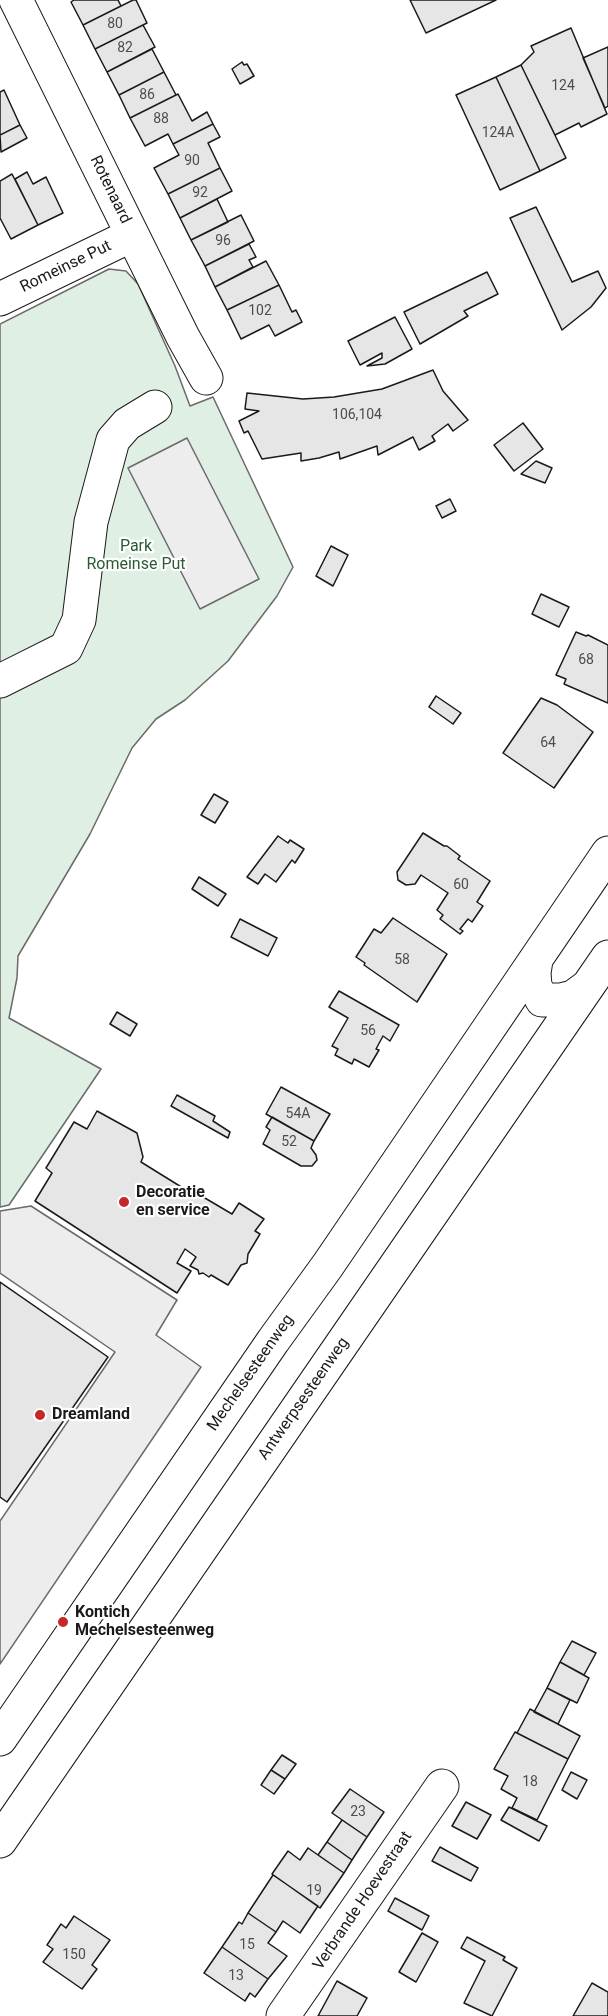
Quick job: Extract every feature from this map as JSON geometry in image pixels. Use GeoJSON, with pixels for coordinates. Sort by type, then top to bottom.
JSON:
{"type":"FeatureCollection","features":[{"type":"Feature","properties":{"kind":"main road","name":"Rotenaard"},"geometry":{"type":"LineString","coordinates":[[16,0],[132,235],[206,378]]}},
{"type":"Feature","properties":{"kind":"main road","name":"Romeinse Put"},"geometry":{"type":"LineString","coordinates":[[0,299],[132,235]]}},
{"type":"Feature","properties":{"kind":"main road"},"geometry":{"type":"LineString","coordinates":[[0,681],[66,648],[79,620],[91,522],[113,440],[127,424],[155,407]]}},
{"type":"Feature","properties":{"kind":"main road","name":"Mechelsesteenweg"},"geometry":{"type":"LineString","coordinates":[[0,1739],[273,1341],[328,1265],[608,853]]}},
{"type":"Feature","properties":{"kind":"main road","name":"Antwerpsesteenweg"},"geometry":{"type":"LineString","coordinates":[[0,1841],[608,957]]}},
{"type":"Feature","properties":{"kind":"main road"},"geometry":{"type":"LineString","coordinates":[[536,960],[535,986],[552,1019],[554,1036]]}},
{"type":"Feature","properties":{"kind":"main road"},"geometry":{"type":"LineString","coordinates":[[503,1008],[530,998],[561,1000],[573,996],[588,986]]}},
{"type":"Feature","properties":{"kind":"main road","name":"Verbrande Hoevestraat"},"geometry":{"type":"LineString","coordinates":[[283,2016],[442,1786]]}},
{"type":"Feature","properties":{"kind":"green space","name":"Park Romeinse Put"},"geometry":{"type":"Polygon","coordinates":[[[109,269],[126,271],[138,284],[175,366],[190,406],[213,397],[293,567],[277,596],[228,661],[185,700],[156,719],[132,748],[90,834],[18,956],[17,978],[9,1018],[101,1069],[9,1205],[0,1207],[0,324],[109,269]]]}},
{"type":"Feature","properties":{"kind":"shaded area"},"geometry":{"type":"Polygon","coordinates":[[[187,438],[259,579],[200,609],[128,468],[187,438]]]}},
{"type":"Feature","properties":{"kind":"shaded area"},"geometry":{"type":"Polygon","coordinates":[[[31,1206],[177,1300],[156,1335],[201,1367],[0,1664],[0,1521],[115,1352],[0,1273],[0,1211],[31,1206]]]}},
{"type":"Feature","properties":{"kind":"building"},"geometry":{"type":"Polygon","coordinates":[[[74,0],[118,0],[121,6],[83,25],[71,2],[74,0]]]}},
{"type":"Feature","properties":{"kind":"building"},"geometry":{"type":"Polygon","coordinates":[[[136,0],[147,23],[95,49],[83,25],[136,0]]]}},
{"type":"Feature","properties":{"kind":"building"},"geometry":{"type":"Polygon","coordinates":[[[410,0],[496,0],[426,33],[410,0]]]}},
{"type":"Feature","properties":{"kind":"building"},"geometry":{"type":"Polygon","coordinates":[[[143,25],[155,47],[107,72],[95,49],[143,25]]]}},
{"type":"Feature","properties":{"kind":"building"},"geometry":{"type":"Polygon","coordinates":[[[571,28],[607,114],[581,127],[579,123],[555,135],[521,65],[534,52],[531,46],[571,28]]]}},
{"type":"Feature","properties":{"kind":"building"},"geometry":{"type":"Polygon","coordinates":[[[608,47],[608,106],[605,108],[583,58],[608,47]]]}},
{"type":"Feature","properties":{"kind":"building"},"geometry":{"type":"Polygon","coordinates":[[[152,49],[164,72],[119,95],[107,72],[152,49]]]}},
{"type":"Feature","properties":{"kind":"building"},"geometry":{"type":"Polygon","coordinates":[[[242,62],[244,65],[247,64],[254,76],[240,84],[232,69],[242,62]]]}},
{"type":"Feature","properties":{"kind":"building"},"geometry":{"type":"Polygon","coordinates":[[[521,65],[566,158],[540,171],[496,77],[521,65]]]}},
{"type":"Feature","properties":{"kind":"building"},"geometry":{"type":"Polygon","coordinates":[[[164,72],[176,95],[130,118],[119,95],[164,72]]]}},
{"type":"Feature","properties":{"kind":"building"},"geometry":{"type":"Polygon","coordinates":[[[496,77],[540,171],[500,190],[456,95],[496,77]]]}},
{"type":"Feature","properties":{"kind":"building"},"geometry":{"type":"Polygon","coordinates":[[[4,90],[20,125],[0,135],[0,92],[4,90]]]}},
{"type":"Feature","properties":{"kind":"building"},"geometry":{"type":"Polygon","coordinates":[[[178,94],[192,121],[207,112],[213,124],[173,144],[168,134],[145,146],[130,118],[178,94]]]}},
{"type":"Feature","properties":{"kind":"building"},"geometry":{"type":"Polygon","coordinates":[[[213,124],[220,137],[208,143],[220,168],[168,194],[154,168],[179,155],[173,144],[213,124]]]}},
{"type":"Feature","properties":{"kind":"building"},"geometry":{"type":"Polygon","coordinates":[[[20,125],[27,138],[1,152],[0,135],[20,125]]]}},
{"type":"Feature","properties":{"kind":"building"},"geometry":{"type":"Polygon","coordinates":[[[220,168],[232,191],[180,218],[168,194],[220,168]]]}},
{"type":"Feature","properties":{"kind":"building"},"geometry":{"type":"Polygon","coordinates":[[[27,172],[33,184],[46,177],[63,213],[38,225],[15,179],[27,172]]]}},
{"type":"Feature","properties":{"kind":"building"},"geometry":{"type":"Polygon","coordinates":[[[12,174],[38,225],[11,239],[0,218],[0,181],[12,174]]]}},
{"type":"Feature","properties":{"kind":"building"},"geometry":{"type":"Polygon","coordinates":[[[217,199],[228,222],[191,240],[180,218],[217,199]]]}},
{"type":"Feature","properties":{"kind":"building"},"geometry":{"type":"Polygon","coordinates":[[[536,207],[572,282],[598,271],[606,288],[591,307],[562,330],[510,218],[536,207]]]}},
{"type":"Feature","properties":{"kind":"building"},"geometry":{"type":"Polygon","coordinates":[[[241,215],[254,241],[205,266],[191,240],[241,215]]]}},
{"type":"Feature","properties":{"kind":"building"},"geometry":{"type":"Polygon","coordinates":[[[249,244],[256,257],[249,260],[253,267],[215,287],[205,266],[249,244]]]}},
{"type":"Feature","properties":{"kind":"building"},"geometry":{"type":"Polygon","coordinates":[[[266,261],[279,285],[227,310],[215,287],[266,261]]]}},
{"type":"Feature","properties":{"kind":"building"},"geometry":{"type":"Polygon","coordinates":[[[487,272],[498,294],[464,311],[468,316],[420,344],[404,312],[487,272]]]}},
{"type":"Feature","properties":{"kind":"building"},"geometry":{"type":"Polygon","coordinates":[[[279,285],[292,312],[296,310],[302,322],[275,336],[269,325],[241,339],[227,310],[279,285]]]}},
{"type":"Feature","properties":{"kind":"building"},"geometry":{"type":"Polygon","coordinates":[[[395,317],[412,349],[385,364],[367,366],[382,358],[382,353],[360,365],[348,341],[395,317]]]}},
{"type":"Feature","properties":{"kind":"building"},"geometry":{"type":"Polygon","coordinates":[[[433,370],[443,391],[468,420],[453,431],[448,424],[432,436],[435,441],[419,450],[413,437],[378,455],[377,446],[340,459],[339,452],[301,461],[301,453],[262,459],[248,431],[244,433],[239,421],[259,411],[245,409],[247,393],[303,399],[334,397],[382,389],[433,370]]]}},
{"type":"Feature","properties":{"kind":"building"},"geometry":{"type":"Polygon","coordinates":[[[523,423],[543,449],[514,471],[494,445],[523,423]]]}},
{"type":"Feature","properties":{"kind":"building"},"geometry":{"type":"Polygon","coordinates":[[[536,461],[552,468],[545,483],[521,474],[536,461]]]}},
{"type":"Feature","properties":{"kind":"building"},"geometry":{"type":"Polygon","coordinates":[[[450,499],[456,511],[442,518],[436,506],[450,499]]]}},
{"type":"Feature","properties":{"kind":"building"},"geometry":{"type":"Polygon","coordinates":[[[331,546],[348,555],[333,586],[316,576],[331,546]]]}},
{"type":"Feature","properties":{"kind":"building"},"geometry":{"type":"Polygon","coordinates":[[[541,594],[569,607],[559,627],[532,614],[541,594]]]}},
{"type":"Feature","properties":{"kind":"building"},"geometry":{"type":"Polygon","coordinates":[[[576,632],[608,645],[608,703],[564,684],[566,679],[556,675],[576,632]]]}},
{"type":"Feature","properties":{"kind":"building"},"geometry":{"type":"Polygon","coordinates":[[[436,696],[461,713],[453,724],[429,707],[436,696]]]}},
{"type":"Feature","properties":{"kind":"building"},"geometry":{"type":"Polygon","coordinates":[[[541,698],[557,705],[593,732],[554,788],[503,753],[541,698]]]}},
{"type":"Feature","properties":{"kind":"building"},"geometry":{"type":"Polygon","coordinates":[[[214,794],[228,802],[215,823],[201,815],[214,794]]]}},
{"type":"Feature","properties":{"kind":"building"},"geometry":{"type":"Polygon","coordinates":[[[423,833],[447,846],[460,856],[458,859],[490,881],[477,902],[483,906],[472,922],[468,919],[460,929],[463,931],[460,934],[440,919],[443,915],[437,910],[448,893],[421,875],[415,884],[406,885],[398,880],[397,872],[423,833]]]}},
{"type":"Feature","properties":{"kind":"building"},"geometry":{"type":"Polygon","coordinates":[[[278,836],[304,849],[295,863],[292,860],[276,882],[265,874],[258,884],[247,877],[278,836]]]}},
{"type":"Feature","properties":{"kind":"building"},"geometry":{"type":"Polygon","coordinates":[[[199,877],[226,894],[218,906],[192,889],[199,877]]]}},
{"type":"Feature","properties":{"kind":"building"},"geometry":{"type":"Polygon","coordinates":[[[393,918],[447,954],[417,1002],[356,957],[374,929],[381,933],[393,918]]]}},
{"type":"Feature","properties":{"kind":"building"},"geometry":{"type":"Polygon","coordinates":[[[240,919],[277,938],[268,956],[231,937],[240,919]]]}},
{"type":"Feature","properties":{"kind":"building"},"geometry":{"type":"Polygon","coordinates":[[[339,991],[399,1025],[390,1041],[383,1036],[376,1049],[379,1050],[369,1067],[354,1059],[352,1064],[335,1055],[338,1049],[332,1046],[348,1018],[329,1007],[339,991]]]}},
{"type":"Feature","properties":{"kind":"building"},"geometry":{"type":"Polygon","coordinates":[[[117,1012],[137,1024],[130,1036],[110,1024],[117,1012]]]}},
{"type":"Feature","properties":{"kind":"building"},"geometry":{"type":"Polygon","coordinates":[[[281,1087],[330,1114],[314,1141],[266,1114],[281,1087]]]}},
{"type":"Feature","properties":{"kind":"building"},"geometry":{"type":"Polygon","coordinates":[[[177,1095],[215,1116],[213,1121],[230,1132],[228,1138],[171,1106],[177,1095]]]}},
{"type":"Feature","properties":{"kind":"building","name":"Decoratie en service"},"geometry":{"type":"Polygon","coordinates":[[[97,1111],[137,1133],[143,1157],[141,1162],[191,1193],[193,1191],[232,1214],[239,1203],[264,1219],[255,1231],[260,1234],[248,1254],[247,1263],[241,1265],[228,1285],[211,1275],[209,1277],[203,1273],[199,1274],[198,1270],[190,1266],[196,1257],[185,1249],[177,1263],[191,1271],[177,1293],[35,1201],[52,1173],[46,1168],[74,1122],[87,1129],[97,1111]]]}},
{"type":"Feature","properties":{"kind":"building"},"geometry":{"type":"Polygon","coordinates":[[[272,1117],[314,1141],[311,1148],[317,1160],[312,1166],[301,1166],[263,1144],[270,1130],[266,1127],[272,1117]]]}},
{"type":"Feature","properties":{"kind":"building"},"geometry":{"type":"Polygon","coordinates":[[[0,1282],[108,1357],[7,1502],[0,1497],[0,1282]]]}},
{"type":"Feature","properties":{"kind":"building"},"geometry":{"type":"Polygon","coordinates":[[[572,1641],[596,1653],[584,1675],[560,1662],[572,1641]]]}},
{"type":"Feature","properties":{"kind":"building"},"geometry":{"type":"Polygon","coordinates":[[[560,1662],[589,1678],[577,1703],[547,1688],[560,1662]]]}},
{"type":"Feature","properties":{"kind":"building"},"geometry":{"type":"Polygon","coordinates":[[[547,1688],[570,1700],[558,1724],[534,1712],[547,1688]]]}},
{"type":"Feature","properties":{"kind":"building"},"geometry":{"type":"Polygon","coordinates":[[[530,1709],[580,1736],[568,1759],[517,1733],[530,1709]]]}},
{"type":"Feature","properties":{"kind":"building"},"geometry":{"type":"Polygon","coordinates":[[[515,1732],[568,1759],[537,1820],[512,1808],[517,1798],[501,1789],[508,1776],[494,1769],[515,1732]]]}},
{"type":"Feature","properties":{"kind":"building"},"geometry":{"type":"Polygon","coordinates":[[[282,1755],[296,1764],[285,1779],[271,1770],[282,1755]]]}},
{"type":"Feature","properties":{"kind":"building"},"geometry":{"type":"Polygon","coordinates":[[[271,1770],[285,1779],[274,1794],[261,1785],[271,1770]]]}},
{"type":"Feature","properties":{"kind":"building"},"geometry":{"type":"Polygon","coordinates":[[[571,1772],[587,1780],[577,1799],[562,1790],[571,1772]]]}},
{"type":"Feature","properties":{"kind":"building"},"geometry":{"type":"Polygon","coordinates":[[[350,1789],[384,1812],[367,1837],[332,1813],[350,1789]]]}},
{"type":"Feature","properties":{"kind":"building"},"geometry":{"type":"Polygon","coordinates":[[[466,1802],[491,1815],[477,1839],[452,1826],[466,1802]]]}},
{"type":"Feature","properties":{"kind":"building"},"geometry":{"type":"Polygon","coordinates":[[[509,1807],[547,1826],[539,1841],[501,1820],[509,1807]]]}},
{"type":"Feature","properties":{"kind":"building"},"geometry":{"type":"Polygon","coordinates":[[[342,1820],[367,1837],[352,1860],[327,1842],[342,1820]]]}},
{"type":"Feature","properties":{"kind":"building"},"geometry":{"type":"Polygon","coordinates":[[[327,1842],[352,1860],[344,1873],[318,1855],[327,1842]]]}},
{"type":"Feature","properties":{"kind":"building"},"geometry":{"type":"Polygon","coordinates":[[[440,1847],[478,1868],[471,1881],[432,1861],[440,1847]]]}},
{"type":"Feature","properties":{"kind":"building"},"geometry":{"type":"Polygon","coordinates":[[[308,1848],[344,1873],[320,1908],[272,1874],[288,1851],[300,1860],[308,1848]]]}},
{"type":"Feature","properties":{"kind":"building"},"geometry":{"type":"Polygon","coordinates":[[[273,1875],[318,1906],[300,1933],[283,1921],[276,1932],[248,1913],[273,1875]]]}},
{"type":"Feature","properties":{"kind":"building"},"geometry":{"type":"Polygon","coordinates":[[[395,1898],[429,1916],[422,1930],[388,1911],[395,1898]]]}},
{"type":"Feature","properties":{"kind":"building"},"geometry":{"type":"Polygon","coordinates":[[[248,1913],[276,1932],[268,1943],[287,1956],[268,1979],[222,1947],[239,1922],[242,1924],[248,1913]]]}},
{"type":"Feature","properties":{"kind":"building"},"geometry":{"type":"Polygon","coordinates":[[[74,1916],[110,1940],[92,1965],[97,1969],[82,1989],[43,1962],[53,1949],[47,1945],[61,1924],[66,1928],[74,1916]]]}},
{"type":"Feature","properties":{"kind":"building"},"geometry":{"type":"Polygon","coordinates":[[[422,1933],[438,1942],[416,1982],[399,1972],[422,1933]]]}},
{"type":"Feature","properties":{"kind":"building"},"geometry":{"type":"Polygon","coordinates":[[[467,1937],[505,1957],[503,1960],[517,1968],[492,2016],[464,2003],[485,1961],[461,1948],[467,1937]]]}},
{"type":"Feature","properties":{"kind":"building"},"geometry":{"type":"Polygon","coordinates":[[[222,1947],[268,1979],[255,1997],[250,1993],[245,2001],[204,1973],[222,1947]]]}},
{"type":"Feature","properties":{"kind":"building"},"geometry":{"type":"Polygon","coordinates":[[[337,1981],[367,1998],[357,2016],[318,2016],[337,1981]]]}},
{"type":"Feature","properties":{"kind":"building"},"geometry":{"type":"Polygon","coordinates":[[[592,1983],[608,1992],[608,2016],[573,2016],[592,1983]]]}},
{"type":"Feature","properties":{"kind":"place","name":"Decoratie en service"},"geometry":{"type":"Point","coordinates":[124,1202]}},
{"type":"Feature","properties":{"kind":"place","name":"Dreamland"},"geometry":{"type":"Point","coordinates":[40,1415]}},
{"type":"Feature","properties":{"kind":"place","name":"Kontich Mechelsesteenweg"},"geometry":{"type":"Point","coordinates":[63,1622]}}]}
